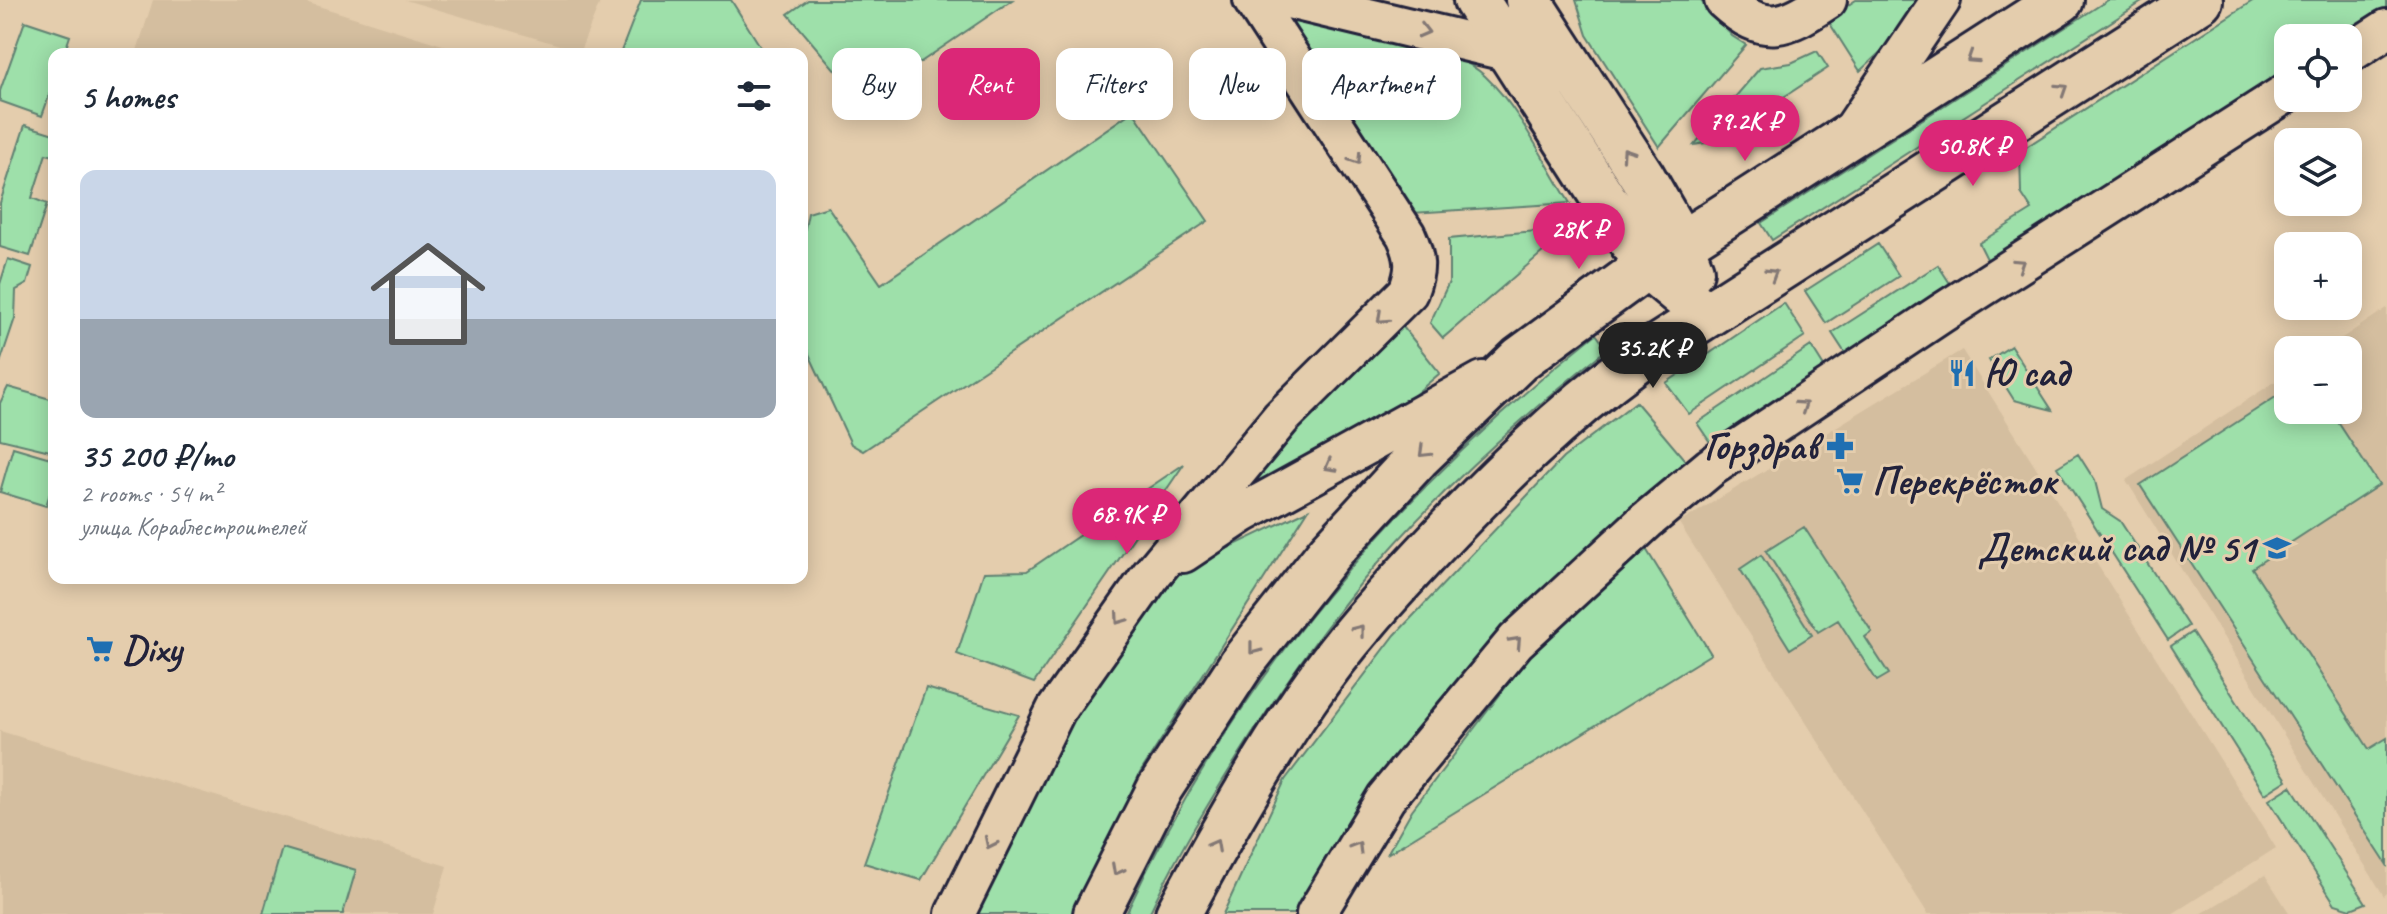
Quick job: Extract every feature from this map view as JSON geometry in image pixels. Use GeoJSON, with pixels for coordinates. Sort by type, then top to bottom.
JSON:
{"type":"FeatureCollection","features":[{"type":"Feature","properties":{"kind":"main road"},"geometry":{"type":"LineString","coordinates":[[1476,0],[1510,52],[1706,315]]}},
{"type":"Feature","properties":{"kind":"main road"},"geometry":{"type":"LineString","coordinates":[[1096,914],[1160,788],[1242,663],[1329,553],[1417,458],[1520,359],[1664,255],[2061,0]]}},
{"type":"Feature","properties":{"kind":"main road"},"geometry":{"type":"LineString","coordinates":[[1178,914],[1224,828],[1306,697],[1385,597],[1471,505],[1565,416],[1635,361],[2200,0]]}},
{"type":"Feature","properties":{"kind":"main road"},"geometry":{"type":"LineString","coordinates":[[1542,9],[1642,176],[1664,255]]}},
{"type":"Feature","properties":{"kind":"street"},"geometry":{"type":"LineString","coordinates":[[955,914],[1056,710],[1151,575],[1281,418],[1408,292],[1416,271],[1414,252],[1253,0]]}},
{"type":"Feature","properties":{"kind":"street"},"geometry":{"type":"LineString","coordinates":[[1293,0],[1510,52]]}},
{"type":"Feature","properties":{"kind":"street"},"geometry":{"type":"LineString","coordinates":[[1724,0],[1739,13],[1760,24],[1782,26],[1827,0]]}},
{"type":"Feature","properties":{"kind":"street"},"geometry":{"type":"LineString","coordinates":[[1846,140],[1941,0]]}},
{"type":"Feature","properties":{"kind":"street"},"geometry":{"type":"LineString","coordinates":[[2362,45],[2387,29]]}},
{"type":"Feature","properties":{"kind":"street"},"geometry":{"type":"LineString","coordinates":[[1316,914],[1386,798],[1516,641],[1646,521],[1711,467],[1942,313],[2274,101]]}},
{"type":"Feature","properties":{"kind":"street"},"geometry":{"type":"LineString","coordinates":[[1151,575],[1243,513],[1520,359]]}},
{"type":"Feature","properties":{"kind":"shaded area"},"geometry":{"type":"Polygon","coordinates":[[[153,0],[299,0],[452,48],[138,48],[153,0]]]}},
{"type":"Feature","properties":{"kind":"shaded area"},"geometry":{"type":"Polygon","coordinates":[[[405,0],[601,0],[581,48],[570,48],[405,0]]]}},
{"type":"Feature","properties":{"kind":"shaded area","name":"Детский сад № 51"},"geometry":{"type":"Polygon","coordinates":[[[2387,308],[2387,893],[2384,896],[2126,480],[2274,382],[2274,424],[2362,424],[2362,336],[2345,336],[2387,308]]]}},
{"type":"Feature","properties":{"kind":"shaded area"},"geometry":{"type":"Polygon","coordinates":[[[1962,350],[2276,848],[2172,914],[1928,914],[1679,523],[1962,350]]]}},
{"type":"Feature","properties":{"kind":"shaded area"},"geometry":{"type":"Polygon","coordinates":[[[0,731],[447,866],[433,914],[0,914],[0,731]]]}},
{"type":"Feature","properties":{"kind":"shaded area"},"geometry":{"type":"Polygon","coordinates":[[[2265,875],[2290,914],[2201,914],[2265,875]]]}},
{"type":"Feature","properties":{"kind":"green space"},"geometry":{"type":"Polygon","coordinates":[[[641,0],[731,0],[761,48],[622,48],[641,0]]]}},
{"type":"Feature","properties":{"kind":"green space"},"geometry":{"type":"Polygon","coordinates":[[[808,0],[1012,0],[922,61],[922,48],[832,48],[832,66],[788,14],[808,0]]]}},
{"type":"Feature","properties":{"kind":"green space"},"geometry":{"type":"Polygon","coordinates":[[[1576,0],[1701,0],[1732,36],[1746,45],[1659,147],[1587,35],[1576,0]]]}},
{"type":"Feature","properties":{"kind":"green space"},"geometry":{"type":"Polygon","coordinates":[[[1856,0],[1922,0],[1891,42],[1860,71],[1827,19],[1856,0]]]}},
{"type":"Feature","properties":{"kind":"green space"},"geometry":{"type":"Polygon","coordinates":[[[2108,0],[2145,0],[1772,240],[1761,223],[2108,0]]]}},
{"type":"Feature","properties":{"kind":"green space"},"geometry":{"type":"Polygon","coordinates":[[[2254,0],[2387,0],[2387,10],[2362,26],[2274,24],[2274,83],[1990,265],[1979,243],[2032,210],[2021,193],[2020,151],[2254,0]]]}},
{"type":"Feature","properties":{"kind":"green space"},"geometry":{"type":"Polygon","coordinates":[[[1293,16],[1432,48],[1307,48],[1288,19],[1293,16]]]}},
{"type":"Feature","properties":{"kind":"green space"},"geometry":{"type":"Polygon","coordinates":[[[25,21],[70,36],[66,48],[48,48],[48,99],[42,116],[0,101],[0,91],[25,21]]]}},
{"type":"Feature","properties":{"kind":"green space"},"geometry":{"type":"Polygon","coordinates":[[[1817,51],[1828,68],[1717,141],[1694,145],[1760,68],[1791,63],[1817,51]]]}},
{"type":"Feature","properties":{"kind":"green space"},"geometry":{"type":"Polygon","coordinates":[[[1461,60],[1498,89],[1531,136],[1570,203],[1412,213],[1353,120],[1461,120],[1461,60]]]}},
{"type":"Feature","properties":{"kind":"green space"},"geometry":{"type":"Polygon","coordinates":[[[1120,120],[1139,120],[1208,221],[863,451],[851,444],[808,352],[808,213],[828,207],[881,284],[1120,120]]]}},
{"type":"Feature","properties":{"kind":"green space"},"geometry":{"type":"Polygon","coordinates":[[[25,125],[48,132],[48,154],[32,198],[47,204],[30,256],[0,247],[0,203],[25,125]]]}},
{"type":"Feature","properties":{"kind":"green space"},"geometry":{"type":"Polygon","coordinates":[[[1547,230],[1555,235],[1551,245],[1443,338],[1430,323],[1449,282],[1449,239],[1547,230]]]}},
{"type":"Feature","properties":{"kind":"green space"},"geometry":{"type":"Polygon","coordinates":[[[1878,244],[1899,276],[1826,323],[1805,291],[1878,244]]]}},
{"type":"Feature","properties":{"kind":"green space"},"geometry":{"type":"Polygon","coordinates":[[[8,259],[32,267],[27,284],[16,290],[15,318],[0,363],[0,284],[8,259]]]}},
{"type":"Feature","properties":{"kind":"green space"},"geometry":{"type":"Polygon","coordinates":[[[1938,265],[1953,288],[1847,356],[1832,333],[1938,265]]]}},
{"type":"Feature","properties":{"kind":"green space"},"geometry":{"type":"Polygon","coordinates":[[[1784,303],[1805,336],[1689,414],[1666,383],[1784,303]]]}},
{"type":"Feature","properties":{"kind":"green space"},"geometry":{"type":"Polygon","coordinates":[[[1399,322],[1440,373],[1376,428],[1240,498],[1235,492],[1399,322]]]}},
{"type":"Feature","properties":{"kind":"green space"},"geometry":{"type":"Polygon","coordinates":[[[1596,334],[1607,349],[1447,489],[1361,583],[1311,648],[1250,738],[1189,836],[1149,914],[1126,914],[1168,829],[1216,748],[1326,596],[1388,525],[1454,458],[1596,334]]]}},
{"type":"Feature","properties":{"kind":"green space"},"geometry":{"type":"Polygon","coordinates":[[[1811,346],[1826,370],[1712,445],[1697,423],[1811,346]]]}},
{"type":"Feature","properties":{"kind":"green space"},"geometry":{"type":"Polygon","coordinates":[[[2011,346],[2052,410],[2014,400],[1989,360],[2011,346]]]}},
{"type":"Feature","properties":{"kind":"green space"},"geometry":{"type":"Polygon","coordinates":[[[8,387],[48,398],[48,451],[0,439],[0,403],[8,387]]]}},
{"type":"Feature","properties":{"kind":"green space"},"geometry":{"type":"Polygon","coordinates":[[[2274,398],[2274,424],[2339,424],[2379,485],[2252,568],[2369,749],[2387,738],[2387,865],[2140,485],[2274,398]]]}},
{"type":"Feature","properties":{"kind":"green space"},"geometry":{"type":"Polygon","coordinates":[[[1636,402],[1689,465],[1304,914],[1223,914],[1285,780],[1395,635],[1563,458],[1636,402]]]}},
{"type":"Feature","properties":{"kind":"green space"},"geometry":{"type":"Polygon","coordinates":[[[13,447],[48,457],[46,506],[0,492],[13,447]]]}},
{"type":"Feature","properties":{"kind":"green space"},"geometry":{"type":"Polygon","coordinates":[[[2078,454],[2095,481],[2102,509],[2120,521],[2188,626],[2168,640],[2057,467],[2078,454]]]}},
{"type":"Feature","properties":{"kind":"green space"},"geometry":{"type":"Polygon","coordinates":[[[1184,464],[1034,683],[957,654],[984,572],[1027,571],[1184,464]]]}},
{"type":"Feature","properties":{"kind":"green space"},"geometry":{"type":"Polygon","coordinates":[[[1308,510],[1140,773],[1077,914],[974,914],[1054,742],[1161,580],[1308,510]]]}},
{"type":"Feature","properties":{"kind":"green space"},"geometry":{"type":"Polygon","coordinates":[[[1804,527],[1872,632],[1865,637],[1889,674],[1877,681],[1838,620],[1818,632],[1766,551],[1804,527]]]}},
{"type":"Feature","properties":{"kind":"green space"},"geometry":{"type":"Polygon","coordinates":[[[1646,549],[1711,654],[1387,854],[1412,810],[1531,654],[1646,549]]]}},
{"type":"Feature","properties":{"kind":"green space"},"geometry":{"type":"Polygon","coordinates":[[[1761,555],[1812,635],[1790,649],[1740,569],[1761,555]]]}},
{"type":"Feature","properties":{"kind":"green space"},"geometry":{"type":"Polygon","coordinates":[[[2192,632],[2287,780],[2265,794],[2171,646],[2192,632]]]}},
{"type":"Feature","properties":{"kind":"green space"},"geometry":{"type":"Polygon","coordinates":[[[926,688],[1019,715],[921,880],[864,863],[926,688]]]}},
{"type":"Feature","properties":{"kind":"green space"},"geometry":{"type":"Polygon","coordinates":[[[2291,786],[2366,903],[2351,909],[2335,904],[2269,800],[2291,786]]]}},
{"type":"Feature","properties":{"kind":"green space"},"geometry":{"type":"Polygon","coordinates":[[[282,848],[356,870],[343,914],[263,914],[282,848]]]}},
{"type":"Feature","properties":{"kind":"place","name":"Ю сад"},"geometry":{"type":"Point","coordinates":[1962,373]}},
{"type":"Feature","properties":{"kind":"place","name":"Горздрав"},"geometry":{"type":"Point","coordinates":[1840,446]}},
{"type":"Feature","properties":{"kind":"place","name":"Перекрёсток"},"geometry":{"type":"Point","coordinates":[1850,481]}},
{"type":"Feature","properties":{"kind":"place","name":"Детский сад № 51"},"geometry":{"type":"Point","coordinates":[2277,548]}},
{"type":"Feature","properties":{"kind":"place","name":"Dixy"},"geometry":{"type":"Point","coordinates":[100,649]}}]}
